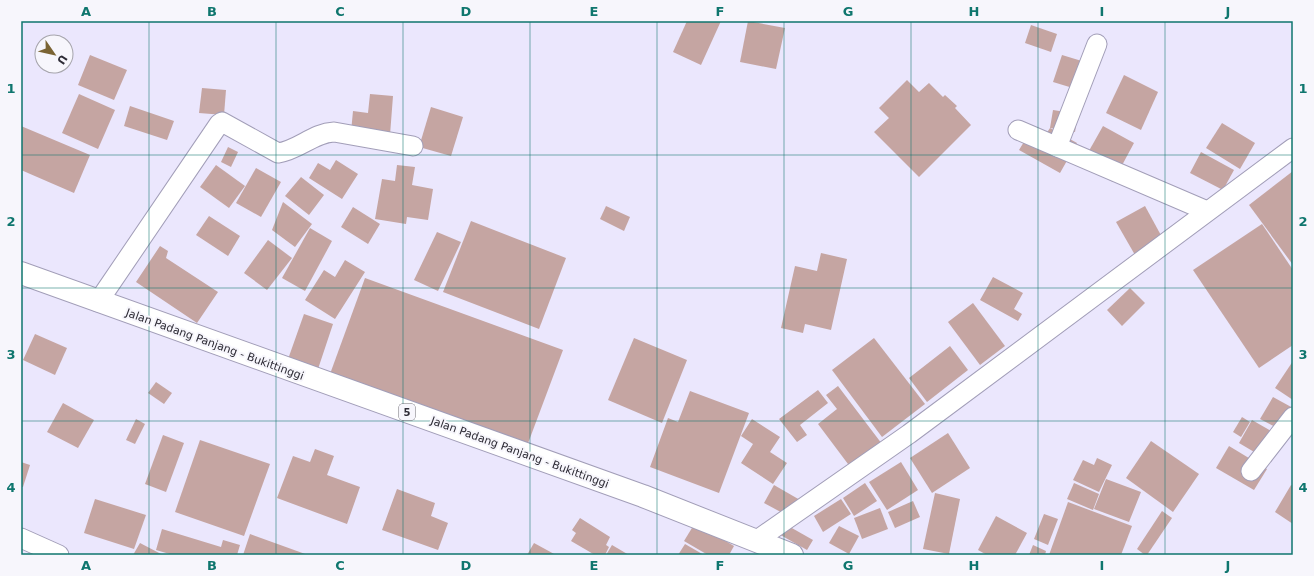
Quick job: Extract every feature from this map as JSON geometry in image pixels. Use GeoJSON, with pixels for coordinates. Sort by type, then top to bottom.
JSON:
{"type":"FeatureCollection","features":[{"type":"Feature","properties":{"kind":"highway","name":"Jalan Padang Panjang - Bukittinggi"},"geometry":{"type":"LineString","coordinates":[[21,273],[98,302],[643,496],[792,555]]}},
{"type":"Feature","properties":{"kind":"street"},"geometry":{"type":"LineString","coordinates":[[1057,147],[1097,44]]}},
{"type":"Feature","properties":{"kind":"street"},"geometry":{"type":"LineString","coordinates":[[98,302],[219,124],[222,122],[278,153],[292,150],[323,132],[334,132],[413,146]]}},
{"type":"Feature","properties":{"kind":"street"},"geometry":{"type":"LineString","coordinates":[[1018,130],[1207,211]]}},
{"type":"Feature","properties":{"kind":"street"},"geometry":{"type":"LineString","coordinates":[[757,540],[909,434],[1293,148]]}},
{"type":"Feature","properties":{"kind":"street"},"geometry":{"type":"LineString","coordinates":[[1251,471],[1290,428]]}},
{"type":"Feature","properties":{"kind":"street"},"geometry":{"type":"LineString","coordinates":[[21,538],[59,555]]}},
{"type":"Feature","properties":{"kind":"building"},"geometry":{"type":"Polygon","coordinates":[[[687,21],[721,21],[701,65],[673,52],[687,21]]]}},
{"type":"Feature","properties":{"kind":"building"},"geometry":{"type":"Polygon","coordinates":[[[748,21],[785,28],[776,69],[740,62],[748,21]]]}},
{"type":"Feature","properties":{"kind":"building"},"geometry":{"type":"Polygon","coordinates":[[[1031,25],[1057,34],[1051,52],[1025,43],[1031,25]]]}},
{"type":"Feature","properties":{"kind":"building"},"geometry":{"type":"Polygon","coordinates":[[[90,55],[127,70],[114,100],[78,85],[90,55]]]}},
{"type":"Feature","properties":{"kind":"building"},"geometry":{"type":"Polygon","coordinates":[[[1062,55],[1095,65],[1086,92],[1053,82],[1062,55]]]}},
{"type":"Feature","properties":{"kind":"building"},"geometry":{"type":"Polygon","coordinates":[[[1124,75],[1158,92],[1141,130],[1106,113],[1124,75]]]}},
{"type":"Feature","properties":{"kind":"building"},"geometry":{"type":"Polygon","coordinates":[[[907,80],[919,92],[929,83],[943,97],[945,95],[957,106],[955,108],[971,125],[919,177],[874,132],[889,118],[879,108],[907,80]]]}},
{"type":"Feature","properties":{"kind":"building"},"geometry":{"type":"Polygon","coordinates":[[[202,88],[226,90],[224,115],[199,113],[202,88]]]}},
{"type":"Feature","properties":{"kind":"building"},"geometry":{"type":"Polygon","coordinates":[[[79,94],[115,110],[98,149],[62,133],[79,94]]]}},
{"type":"Feature","properties":{"kind":"building"},"geometry":{"type":"Polygon","coordinates":[[[370,94],[393,96],[390,135],[351,132],[353,111],[368,113],[370,94]]]}},
{"type":"Feature","properties":{"kind":"building"},"geometry":{"type":"Polygon","coordinates":[[[130,106],[174,121],[167,140],[124,126],[130,106]]]}},
{"type":"Feature","properties":{"kind":"building"},"geometry":{"type":"Polygon","coordinates":[[[431,107],[463,117],[451,156],[419,147],[431,107]]]}},
{"type":"Feature","properties":{"kind":"building"},"geometry":{"type":"Polygon","coordinates":[[[1053,110],[1078,114],[1075,132],[1050,128],[1053,110]]]}},
{"type":"Feature","properties":{"kind":"building"},"geometry":{"type":"Polygon","coordinates":[[[1222,123],[1255,143],[1240,169],[1206,148],[1222,123]]]}},
{"type":"Feature","properties":{"kind":"building"},"geometry":{"type":"Polygon","coordinates":[[[21,126],[90,155],[74,193],[21,170],[21,126]]]}},
{"type":"Feature","properties":{"kind":"building"},"geometry":{"type":"Polygon","coordinates":[[[1103,126],[1134,143],[1113,182],[1081,165],[1103,126]]]}},
{"type":"Feature","properties":{"kind":"building"},"geometry":{"type":"Polygon","coordinates":[[[1033,127],[1046,134],[1050,128],[1077,143],[1060,173],[1019,150],[1033,127]]]}},
{"type":"Feature","properties":{"kind":"building"},"geometry":{"type":"Polygon","coordinates":[[[228,147],[238,152],[231,167],[221,162],[228,147]]]}},
{"type":"Feature","properties":{"kind":"building"},"geometry":{"type":"Polygon","coordinates":[[[1201,152],[1234,170],[1223,190],[1190,173],[1201,152]]]}},
{"type":"Feature","properties":{"kind":"building"},"geometry":{"type":"Polygon","coordinates":[[[336,160],[358,174],[342,199],[309,178],[318,163],[330,170],[336,160]]]}},
{"type":"Feature","properties":{"kind":"building"},"geometry":{"type":"Polygon","coordinates":[[[216,165],[245,186],[229,208],[200,187],[216,165]]]}},
{"type":"Feature","properties":{"kind":"building"},"geometry":{"type":"Polygon","coordinates":[[[397,165],[415,167],[412,185],[433,189],[428,220],[407,217],[406,224],[375,219],[382,179],[395,181],[397,165]]]}},
{"type":"Feature","properties":{"kind":"building"},"geometry":{"type":"Polygon","coordinates":[[[256,168],[281,182],[261,217],[236,203],[256,168]]]}},
{"type":"Feature","properties":{"kind":"building"},"geometry":{"type":"Polygon","coordinates":[[[1293,171],[1293,265],[1249,205],[1293,171]]]}},
{"type":"Feature","properties":{"kind":"building"},"geometry":{"type":"Polygon","coordinates":[[[301,177],[324,195],[309,215],[285,196],[301,177]]]}},
{"type":"Feature","properties":{"kind":"building"},"geometry":{"type":"Polygon","coordinates":[[[283,202],[312,224],[295,247],[272,230],[283,202]]]}},
{"type":"Feature","properties":{"kind":"building"},"geometry":{"type":"Polygon","coordinates":[[[606,206],[630,217],[624,231],[600,219],[606,206]]]}},
{"type":"Feature","properties":{"kind":"building"},"geometry":{"type":"Polygon","coordinates":[[[1145,206],[1163,239],[1135,255],[1116,222],[1145,206]]]}},
{"type":"Feature","properties":{"kind":"building"},"geometry":{"type":"Polygon","coordinates":[[[353,207],[380,224],[368,244],[341,227],[353,207]]]}},
{"type":"Feature","properties":{"kind":"building"},"geometry":{"type":"Polygon","coordinates":[[[209,216],[240,236],[228,256],[196,235],[209,216]]]}},
{"type":"Feature","properties":{"kind":"building"},"geometry":{"type":"Polygon","coordinates":[[[471,221],[566,258],[539,329],[443,292],[471,221]]]}},
{"type":"Feature","properties":{"kind":"building"},"geometry":{"type":"Polygon","coordinates":[[[1262,224],[1293,270],[1293,345],[1259,368],[1193,270],[1262,224]]]}},
{"type":"Feature","properties":{"kind":"building"},"geometry":{"type":"Polygon","coordinates":[[[310,228],[332,241],[305,291],[282,278],[310,228]]]}},
{"type":"Feature","properties":{"kind":"building"},"geometry":{"type":"Polygon","coordinates":[[[437,232],[461,242],[438,291],[414,280],[437,232]]]}},
{"type":"Feature","properties":{"kind":"building"},"geometry":{"type":"Polygon","coordinates":[[[268,240],[292,258],[267,290],[244,273],[268,240]]]}},
{"type":"Feature","properties":{"kind":"building"},"geometry":{"type":"Polygon","coordinates":[[[160,246],[168,251],[166,258],[218,292],[197,323],[136,282],[160,246]]]}},
{"type":"Feature","properties":{"kind":"building"},"geometry":{"type":"Polygon","coordinates":[[[821,253],[847,259],[831,330],[805,324],[803,333],[781,328],[795,266],[817,271],[821,253]]]}},
{"type":"Feature","properties":{"kind":"building"},"geometry":{"type":"Polygon","coordinates":[[[345,260],[365,272],[335,319],[305,300],[324,270],[335,277],[345,260]]]}},
{"type":"Feature","properties":{"kind":"building"},"geometry":{"type":"Polygon","coordinates":[[[993,277],[1023,293],[1014,309],[1022,314],[1018,321],[980,300],[993,277]]]}},
{"type":"Feature","properties":{"kind":"building"},"geometry":{"type":"Polygon","coordinates":[[[365,278],[563,350],[527,446],[330,374],[365,278]]]}},
{"type":"Feature","properties":{"kind":"building"},"geometry":{"type":"Polygon","coordinates":[[[1130,288],[1145,303],[1122,326],[1107,310],[1130,288]]]}},
{"type":"Feature","properties":{"kind":"building"},"geometry":{"type":"Polygon","coordinates":[[[973,303],[1005,346],[980,365],[948,322],[973,303]]]}},
{"type":"Feature","properties":{"kind":"building"},"geometry":{"type":"Polygon","coordinates":[[[304,314],[333,324],[317,372],[287,362],[304,314]]]}},
{"type":"Feature","properties":{"kind":"building"},"geometry":{"type":"Polygon","coordinates":[[[35,334],[67,348],[55,375],[23,360],[35,334]]]}},
{"type":"Feature","properties":{"kind":"building"},"geometry":{"type":"Polygon","coordinates":[[[634,338],[687,360],[662,423],[608,400],[634,338]]]}},
{"type":"Feature","properties":{"kind":"building"},"geometry":{"type":"Polygon","coordinates":[[[874,338],[925,404],[882,437],[832,370],[874,338]]]}},
{"type":"Feature","properties":{"kind":"building"},"geometry":{"type":"Polygon","coordinates":[[[950,346],[968,370],[927,402],[909,378],[950,346]]]}},
{"type":"Feature","properties":{"kind":"building"},"geometry":{"type":"Polygon","coordinates":[[[1293,361],[1293,400],[1275,388],[1293,361]]]}},
{"type":"Feature","properties":{"kind":"building"},"geometry":{"type":"Polygon","coordinates":[[[156,382],[172,393],[164,404],[148,393],[156,382]]]}},
{"type":"Feature","properties":{"kind":"building"},"geometry":{"type":"Polygon","coordinates":[[[838,386],[882,444],[851,468],[818,424],[837,409],[826,395],[838,386]]]}},
{"type":"Feature","properties":{"kind":"building"},"geometry":{"type":"Polygon","coordinates":[[[818,390],[828,403],[800,425],[807,435],[797,442],[779,419],[818,390]]]}},
{"type":"Feature","properties":{"kind":"building"},"geometry":{"type":"Polygon","coordinates":[[[690,391],[749,413],[719,493],[650,467],[668,418],[678,422],[690,391]]]}},
{"type":"Feature","properties":{"kind":"building"},"geometry":{"type":"Polygon","coordinates":[[[1273,397],[1293,408],[1293,431],[1291,435],[1260,419],[1273,397]]]}},
{"type":"Feature","properties":{"kind":"building"},"geometry":{"type":"Polygon","coordinates":[[[63,403],[94,420],[78,448],[47,432],[63,403]]]}},
{"type":"Feature","properties":{"kind":"building"},"geometry":{"type":"Polygon","coordinates":[[[1242,417],[1250,422],[1241,437],[1233,432],[1242,417]]]}},
{"type":"Feature","properties":{"kind":"building"},"geometry":{"type":"Polygon","coordinates":[[[136,419],[145,424],[135,444],[126,440],[136,419]]]}},
{"type":"Feature","properties":{"kind":"building"},"geometry":{"type":"Polygon","coordinates":[[[752,419],[780,437],[770,452],[787,463],[773,484],[741,463],[753,444],[741,436],[752,419]]]}},
{"type":"Feature","properties":{"kind":"building"},"geometry":{"type":"Polygon","coordinates":[[[1252,420],[1285,439],[1271,462],[1239,443],[1252,420]]]}},
{"type":"Feature","properties":{"kind":"building"},"geometry":{"type":"Polygon","coordinates":[[[948,433],[970,468],[932,493],[910,458],[948,433]]]}},
{"type":"Feature","properties":{"kind":"building"},"geometry":{"type":"Polygon","coordinates":[[[163,435],[184,443],[166,492],[145,484],[163,435]]]}},
{"type":"Feature","properties":{"kind":"building"},"geometry":{"type":"Polygon","coordinates":[[[200,440],[270,464],[244,536],[175,512],[200,440]]]}},
{"type":"Feature","properties":{"kind":"building"},"geometry":{"type":"Polygon","coordinates":[[[1151,441],[1199,474],[1173,512],[1126,478],[1151,441]]]}},
{"type":"Feature","properties":{"kind":"building"},"geometry":{"type":"Polygon","coordinates":[[[1229,446],[1267,469],[1254,490],[1216,468],[1229,446]]]}},
{"type":"Feature","properties":{"kind":"building"},"geometry":{"type":"Polygon","coordinates":[[[315,449],[334,456],[327,475],[360,487],[347,524],[277,498],[293,456],[310,462],[315,449]]]}},
{"type":"Feature","properties":{"kind":"building"},"geometry":{"type":"Polygon","coordinates":[[[1097,458],[1112,465],[1099,492],[1073,480],[1083,460],[1094,465],[1097,458]]]}},
{"type":"Feature","properties":{"kind":"building"},"geometry":{"type":"Polygon","coordinates":[[[21,462],[30,465],[23,487],[21,487],[21,462]]]}},
{"type":"Feature","properties":{"kind":"building"},"geometry":{"type":"Polygon","coordinates":[[[901,462],[918,490],[887,510],[869,482],[901,462]]]}},
{"type":"Feature","properties":{"kind":"building"},"geometry":{"type":"Polygon","coordinates":[[[1106,479],[1141,492],[1129,522],[1094,509],[1106,479]]]}},
{"type":"Feature","properties":{"kind":"building"},"geometry":{"type":"Polygon","coordinates":[[[865,483],[877,501],[854,516],[843,498],[865,483]]]}},
{"type":"Feature","properties":{"kind":"building"},"geometry":{"type":"Polygon","coordinates":[[[1074,483],[1099,494],[1093,510],[1067,499],[1074,483]]]}},
{"type":"Feature","properties":{"kind":"building"},"geometry":{"type":"Polygon","coordinates":[[[774,485],[800,500],[790,517],[764,503],[774,485]]]}},
{"type":"Feature","properties":{"kind":"building"},"geometry":{"type":"Polygon","coordinates":[[[1291,485],[1293,486],[1293,524],[1275,512],[1291,485]]]}},
{"type":"Feature","properties":{"kind":"building"},"geometry":{"type":"Polygon","coordinates":[[[397,489],[435,503],[431,516],[448,523],[438,550],[382,530],[397,489]]]}},
{"type":"Feature","properties":{"kind":"building"},"geometry":{"type":"Polygon","coordinates":[[[935,493],[960,499],[949,554],[923,549],[935,493]]]}},
{"type":"Feature","properties":{"kind":"building"},"geometry":{"type":"Polygon","coordinates":[[[95,499],[146,515],[134,549],[84,533],[95,499]]]}},
{"type":"Feature","properties":{"kind":"building"},"geometry":{"type":"Polygon","coordinates":[[[841,499],[851,514],[823,532],[814,516],[841,499]]]}},
{"type":"Feature","properties":{"kind":"building"},"geometry":{"type":"Polygon","coordinates":[[[913,501],[920,517],[895,528],[888,512],[913,501]]]}},
{"type":"Feature","properties":{"kind":"building"},"geometry":{"type":"Polygon","coordinates":[[[1068,502],[1132,526],[1121,555],[1049,555],[1068,502]]]}},
{"type":"Feature","properties":{"kind":"building"},"geometry":{"type":"Polygon","coordinates":[[[880,508],[888,529],[862,539],[854,518],[880,508]]]}},
{"type":"Feature","properties":{"kind":"building"},"geometry":{"type":"Polygon","coordinates":[[[1162,511],[1172,518],[1147,555],[1145,555],[1137,549],[1162,511]]]}},
{"type":"Feature","properties":{"kind":"building"},"geometry":{"type":"Polygon","coordinates":[[[1044,514],[1058,519],[1048,545],[1034,539],[1044,514]]]}},
{"type":"Feature","properties":{"kind":"building"},"geometry":{"type":"Polygon","coordinates":[[[996,516],[1027,533],[1015,555],[987,555],[978,550],[996,516]]]}},
{"type":"Feature","properties":{"kind":"building"},"geometry":{"type":"Polygon","coordinates":[[[580,518],[610,537],[606,545],[609,547],[605,555],[595,555],[571,541],[576,533],[572,530],[580,518]]]}},
{"type":"Feature","properties":{"kind":"building"},"geometry":{"type":"Polygon","coordinates":[[[695,523],[734,546],[729,555],[708,555],[684,541],[695,523]]]}},
{"type":"Feature","properties":{"kind":"building"},"geometry":{"type":"Polygon","coordinates":[[[783,523],[813,540],[807,550],[777,533],[783,523]]]}},
{"type":"Feature","properties":{"kind":"building"},"geometry":{"type":"Polygon","coordinates":[[[839,526],[859,536],[849,554],[829,543],[839,526]]]}},
{"type":"Feature","properties":{"kind":"building"},"geometry":{"type":"Polygon","coordinates":[[[162,529],[221,547],[223,540],[240,545],[237,555],[173,555],[156,550],[162,529]]]}},
{"type":"Feature","properties":{"kind":"building"},"geometry":{"type":"Polygon","coordinates":[[[250,534],[308,555],[243,555],[250,534]]]}},
{"type":"Feature","properties":{"kind":"building"},"geometry":{"type":"Polygon","coordinates":[[[140,543],[163,555],[133,555],[140,543]]]}},
{"type":"Feature","properties":{"kind":"building"},"geometry":{"type":"Polygon","coordinates":[[[534,543],[556,555],[527,555],[534,543]]]}},
{"type":"Feature","properties":{"kind":"building"},"geometry":{"type":"Polygon","coordinates":[[[685,544],[704,555],[678,555],[685,544]]]}},
{"type":"Feature","properties":{"kind":"building"},"geometry":{"type":"Polygon","coordinates":[[[612,545],[629,555],[606,555],[612,545]]]}},
{"type":"Feature","properties":{"kind":"building"},"geometry":{"type":"Polygon","coordinates":[[[1033,545],[1046,551],[1045,555],[1029,555],[1033,545]]]}}]}
